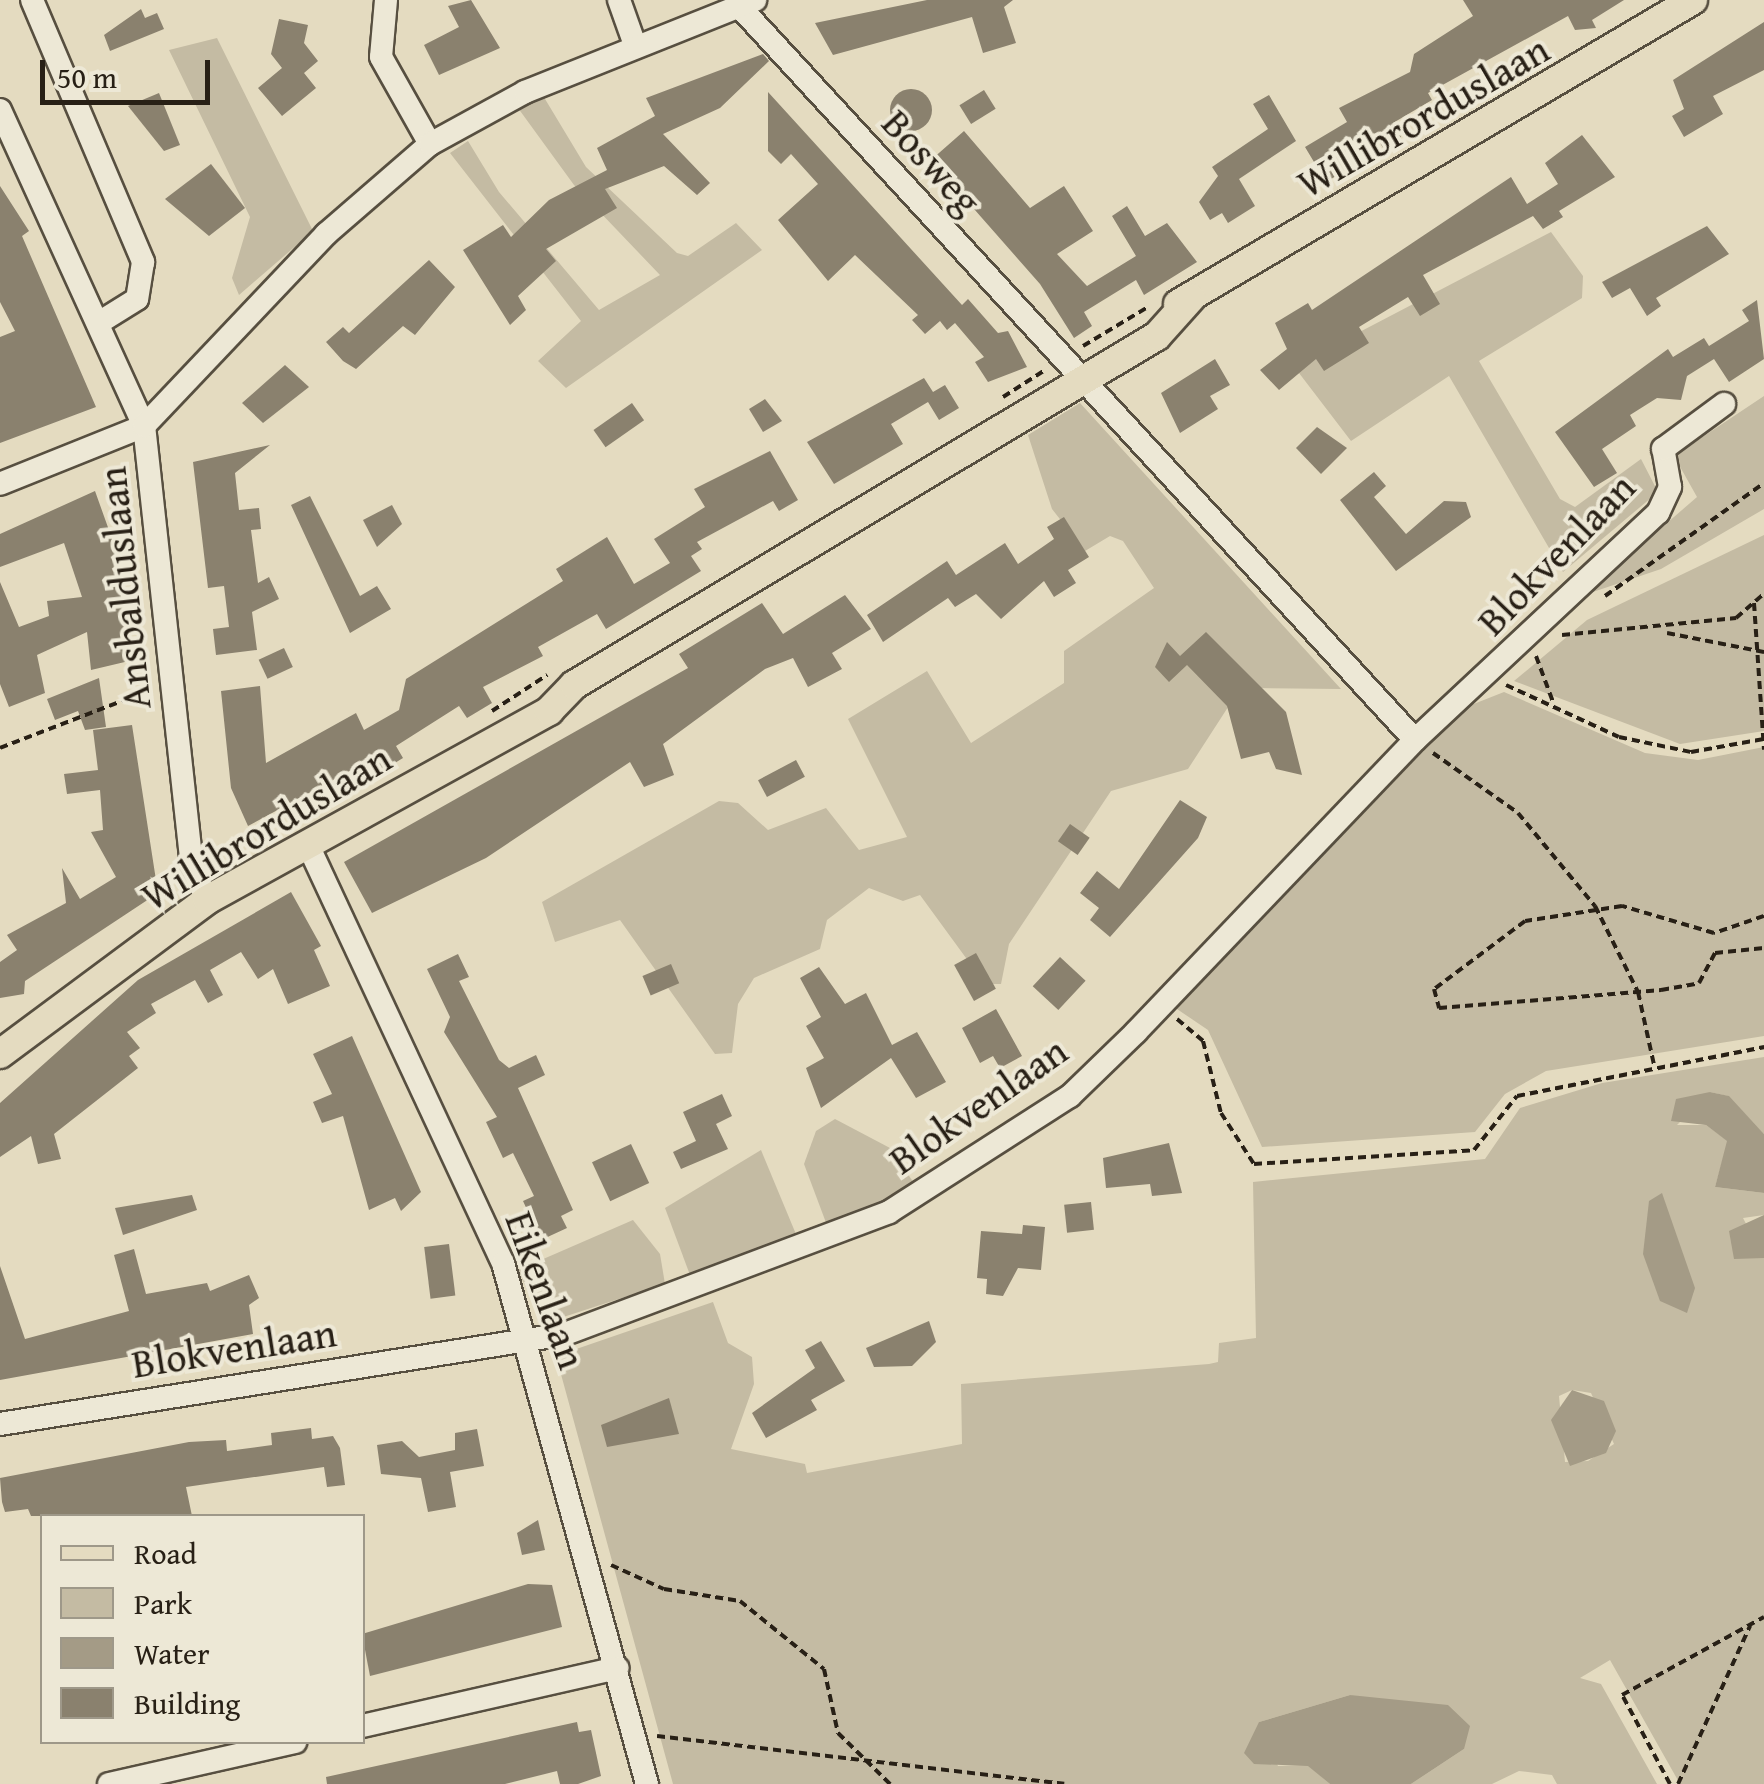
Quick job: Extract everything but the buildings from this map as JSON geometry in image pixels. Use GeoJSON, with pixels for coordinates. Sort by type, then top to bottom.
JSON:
{"type":"FeatureCollection","features":[{"type":"Feature","properties":{"kind":"main road","name":"Willibrorduslaan"},"geometry":{"type":"LineString","coordinates":[[0,1054],[208,900],[548,711],[574,686],[953,454],[1004,408],[1076,376],[1191,298],[1693,0]]}},
{"type":"Feature","properties":{"kind":"street"},"geometry":{"type":"LineString","coordinates":[[32,0],[143,262],[137,299],[100,322]]}},
{"type":"Feature","properties":{"kind":"street"},"geometry":{"type":"LineString","coordinates":[[386,0],[381,57],[430,144]]}},
{"type":"Feature","properties":{"kind":"street"},"geometry":{"type":"LineString","coordinates":[[619,0],[635,45]]}},
{"type":"Feature","properties":{"kind":"street","name":"Ansbalduslaan"},"geometry":{"type":"LineString","coordinates":[[208,900],[192,867],[144,426],[326,234],[430,144],[635,45],[747,3]]}},
{"type":"Feature","properties":{"kind":"street","name":"Bosweg"},"geometry":{"type":"LineString","coordinates":[[747,3],[1076,376],[1415,740]]}},
{"type":"Feature","properties":{"kind":"street"},"geometry":{"type":"LineString","coordinates":[[0,484],[144,426],[100,322],[1,116]]}},
{"type":"Feature","properties":{"kind":"street","name":"Blokvenlaan"},"geometry":{"type":"LineString","coordinates":[[0,1424],[529,1342],[720,1281],[889,1212],[1070,1096],[1415,740],[1658,513],[1670,486],[1663,449],[1724,404]]}},
{"type":"Feature","properties":{"kind":"street","name":"Eikenlaan"},"geometry":{"type":"LineString","coordinates":[[308,845],[503,1263],[592,1569],[647,1784]]}},
{"type":"Feature","properties":{"kind":"street"},"geometry":{"type":"LineString","coordinates":[[365,1725],[618,1668]]}},
{"type":"Feature","properties":{"kind":"street"},"geometry":{"type":"LineString","coordinates":[[109,1784],[195,1774],[289,1744]]}},
{"type":"Feature","properties":{"kind":"path"},"geometry":{"type":"LineString","coordinates":[[1598,602],[1764,483]]}},
{"type":"Feature","properties":{"kind":"path"},"geometry":{"type":"LineString","coordinates":[[1571,624],[1558,635],[1663,632],[1736,618],[1764,594]]}},
{"type":"Feature","properties":{"kind":"path"},"geometry":{"type":"LineString","coordinates":[[1754,602],[1764,750]]}},
{"type":"Feature","properties":{"kind":"path"},"geometry":{"type":"LineString","coordinates":[[1663,632],[1764,652]]}},
{"type":"Feature","properties":{"kind":"path"},"geometry":{"type":"LineString","coordinates":[[1536,656],[1539,685],[1556,706]]}},
{"type":"Feature","properties":{"kind":"path"},"geometry":{"type":"LineString","coordinates":[[0,748],[172,682]]}},
{"type":"Feature","properties":{"kind":"path"},"geometry":{"type":"LineString","coordinates":[[1506,685],[1619,738],[1691,752],[1761,739]]}},
{"type":"Feature","properties":{"kind":"path"},"geometry":{"type":"LineString","coordinates":[[1415,740],[1518,813],[1595,906],[1638,992],[1654,1065]]}},
{"type":"Feature","properties":{"kind":"path"},"geometry":{"type":"LineString","coordinates":[[1764,916],[1714,933],[1595,906],[1525,921],[1434,988],[1439,1008],[1638,992],[1699,983],[1715,953],[1764,948]]}},
{"type":"Feature","properties":{"kind":"path"},"geometry":{"type":"LineString","coordinates":[[1158,1003],[1203,1041],[1222,1113],[1254,1164],[1474,1150],[1517,1096],[1654,1065],[1764,1048]]}},
{"type":"Feature","properties":{"kind":"path"},"geometry":{"type":"LineString","coordinates":[[592,1569],[612,1565],[664,1589],[740,1601],[824,1669],[838,1733],[890,1784]]}},
{"type":"Feature","properties":{"kind":"path"},"geometry":{"type":"LineString","coordinates":[[1670,1784],[1622,1696],[1764,1618]]}},
{"type":"Feature","properties":{"kind":"path"},"geometry":{"type":"LineString","coordinates":[[1678,1784],[1750,1626]]}},
{"type":"Feature","properties":{"kind":"path"},"geometry":{"type":"LineString","coordinates":[[636,1732],[1064,1784]]}},
{"type":"Feature","properties":{"kind":"green space"},"geometry":{"type":"Polygon","coordinates":[[[217,38],[313,231],[239,295],[232,278],[250,217],[169,50],[217,38]]]}},
{"type":"Feature","properties":{"kind":"green space"},"geometry":{"type":"Polygon","coordinates":[[[542,94],[586,167],[677,253],[688,256],[736,223],[762,250],[566,388],[538,361],[581,321],[450,153],[468,141],[499,192],[599,310],[660,275],[574,185],[518,108],[542,94]]]}},
{"type":"Feature","properties":{"kind":"green space"},"geometry":{"type":"Polygon","coordinates":[[[1551,232],[1583,276],[1582,298],[1479,361],[1560,499],[1575,507],[1641,459],[1658,492],[1563,572],[1449,376],[1351,441],[1299,373],[1306,360],[1551,232]]]}},
{"type":"Feature","properties":{"kind":"green space"},"geometry":{"type":"Polygon","coordinates":[[[1764,396],[1764,509],[1661,569],[1584,595],[1697,497],[1674,456],[1764,396]]]}},
{"type":"Feature","properties":{"kind":"green space"},"geometry":{"type":"Polygon","coordinates":[[[1080,403],[1341,689],[1255,688],[1232,701],[1188,769],[1111,791],[1009,944],[1001,984],[985,984],[920,895],[903,901],[869,888],[827,920],[820,949],[754,978],[738,1004],[732,1053],[715,1054],[620,920],[555,942],[542,902],[719,801],[738,803],[768,830],[826,808],[859,850],[907,837],[848,719],[927,671],[971,743],[1064,683],[1064,651],[1154,588],[1123,541],[1110,536],[1085,551],[1052,509],[1028,435],[1080,403]]]}},
{"type":"Feature","properties":{"kind":"green space"},"geometry":{"type":"Polygon","coordinates":[[[1764,535],[1764,731],[1680,744],[1514,681],[1587,620],[1764,535]]]}},
{"type":"Feature","properties":{"kind":"green space"},"geometry":{"type":"Polygon","coordinates":[[[1504,692],[1645,753],[1698,760],[1764,747],[1764,1036],[1546,1071],[1505,1094],[1475,1132],[1262,1147],[1208,1030],[1174,1007],[1461,709],[1504,692]]]}},
{"type":"Feature","properties":{"kind":"green space"},"geometry":{"type":"Polygon","coordinates":[[[1764,1057],[1764,1134],[1728,1096],[1710,1092],[1677,1125],[1706,1125],[1728,1141],[1715,1187],[1764,1193],[1764,1215],[1743,1218],[1764,1258],[1764,1784],[1680,1784],[1610,1660],[1580,1678],[1601,1684],[1657,1784],[1557,1784],[1552,1775],[1519,1771],[1492,1784],[1411,1784],[1464,1749],[1350,1695],[1259,1722],[1278,1766],[1308,1765],[1330,1784],[673,1784],[556,1356],[713,1302],[728,1343],[752,1357],[754,1384],[731,1449],[805,1464],[807,1473],[962,1444],[961,1384],[1209,1364],[1218,1362],[1219,1343],[1256,1338],[1253,1182],[1485,1159],[1520,1108],[1602,1083],[1764,1057]],[[1572,1390],[1559,1396],[1565,1462],[1588,1461],[1614,1444],[1591,1393],[1572,1390]]]}},
{"type":"Feature","properties":{"kind":"green space"},"geometry":{"type":"Polygon","coordinates":[[[835,1119],[890,1148],[918,1189],[828,1228],[804,1164],[816,1131],[835,1119]]]}},
{"type":"Feature","properties":{"kind":"green space"},"geometry":{"type":"Polygon","coordinates":[[[761,1150],[798,1239],[690,1275],[665,1208],[761,1150]]]}},
{"type":"Feature","properties":{"kind":"green space"},"geometry":{"type":"Polygon","coordinates":[[[633,1220],[660,1254],[665,1284],[551,1321],[538,1314],[518,1270],[633,1220]]]}},
{"type":"Feature","properties":{"kind":"water"},"geometry":{"type":"Polygon","coordinates":[[[1710,1092],[1729,1096],[1764,1134],[1764,1193],[1715,1187],[1727,1141],[1706,1125],[1671,1121],[1676,1099],[1710,1092]]]}},
{"type":"Feature","properties":{"kind":"water"},"geometry":{"type":"Polygon","coordinates":[[[1662,1193],[1695,1288],[1687,1313],[1660,1301],[1643,1254],[1649,1201],[1662,1193]]]}},
{"type":"Feature","properties":{"kind":"water"},"geometry":{"type":"Polygon","coordinates":[[[1764,1215],[1764,1258],[1734,1259],[1729,1231],[1764,1215]]]}},
{"type":"Feature","properties":{"kind":"water"},"geometry":{"type":"Polygon","coordinates":[[[1572,1390],[1604,1401],[1616,1431],[1606,1453],[1570,1466],[1551,1420],[1572,1390]]]}},
{"type":"Feature","properties":{"kind":"water"},"geometry":{"type":"Polygon","coordinates":[[[1350,1695],[1448,1705],[1470,1726],[1464,1749],[1411,1784],[1330,1784],[1308,1766],[1254,1764],[1244,1753],[1259,1722],[1350,1695]]]}}]}
